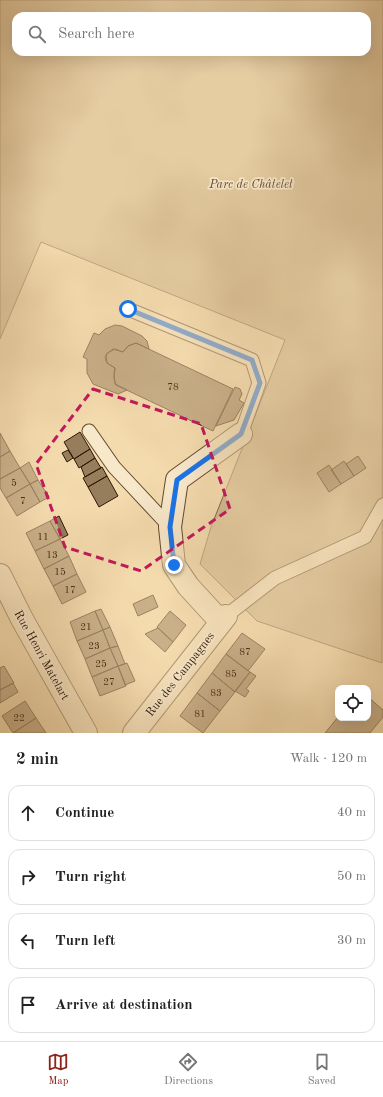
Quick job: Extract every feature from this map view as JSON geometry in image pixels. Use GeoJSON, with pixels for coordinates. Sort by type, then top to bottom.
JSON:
{"type":"FeatureCollection","features":[{"type":"Feature","properties":{"kind":"street"},"geometry":{"type":"LineString","coordinates":[[224,619],[188,586],[174,565],[170,527],[177,480],[241,434]]}},
{"type":"Feature","properties":{"kind":"street","name":"Rue Henri Matelart"},"geometry":{"type":"LineString","coordinates":[[0,575],[22,619],[86,733]]}},
{"type":"Feature","properties":{"kind":"street","name":"Rue des Campagnes"},"geometry":{"type":"LineString","coordinates":[[134,733],[224,619]]}},
{"type":"Feature","properties":{"kind":"lane"},"geometry":{"type":"LineString","coordinates":[[128,309],[252,360],[260,383],[241,434]]}},
{"type":"Feature","properties":{"kind":"lane"},"geometry":{"type":"LineString","coordinates":[[89,431],[114,467],[170,527]]}},
{"type":"Feature","properties":{"kind":"lane"},"geometry":{"type":"LineString","coordinates":[[224,619],[275,578],[365,537],[383,505]]}},
{"type":"Feature","properties":{"kind":"highlighted area"},"geometry":{"type":"Polygon","coordinates":[[[93,389],[201,424],[230,509],[141,571],[65,547],[36,464],[93,389]]]}},
{"type":"Feature","properties":{"kind":"green space","name":"Parc de Châtelet"},"geometry":{"type":"Polygon","coordinates":[[[0,0],[383,0],[382,663],[257,621],[200,564],[211,527],[285,340],[41,242],[0,339],[0,0]]]}},
{"type":"Feature","properties":{"kind":"building"},"geometry":{"type":"Polygon","coordinates":[[[115,325],[122,326],[142,336],[147,341],[149,349],[136,343],[128,346],[123,352],[115,349],[107,353],[105,358],[107,363],[115,368],[115,384],[127,390],[118,394],[93,384],[87,373],[87,359],[83,357],[94,333],[99,335],[105,329],[115,325]]]}},
{"type":"Feature","properties":{"kind":"building"},"geometry":{"type":"Polygon","coordinates":[[[136,343],[233,389],[213,431],[116,385],[114,378],[115,368],[107,363],[106,355],[113,349],[123,352],[128,346],[136,343]]]}},
{"type":"Feature","properties":{"kind":"building"},"geometry":{"type":"Polygon","coordinates":[[[235,387],[240,389],[242,394],[239,400],[244,403],[234,420],[216,426],[235,387]]]}},
{"type":"Feature","properties":{"kind":"building"},"geometry":{"type":"Polygon","coordinates":[[[80,432],[90,449],[74,459],[64,442],[80,432]]]}},
{"type":"Feature","properties":{"kind":"building"},"geometry":{"type":"Polygon","coordinates":[[[0,433],[10,451],[0,457],[0,433]]]}},
{"type":"Feature","properties":{"kind":"building"},"geometry":{"type":"Polygon","coordinates":[[[90,449],[95,458],[79,468],[74,459],[90,449]]]}},
{"type":"Feature","properties":{"kind":"building"},"geometry":{"type":"Polygon","coordinates":[[[68,450],[73,458],[67,462],[62,453],[68,450]]]}},
{"type":"Feature","properties":{"kind":"building"},"geometry":{"type":"Polygon","coordinates":[[[10,451],[20,468],[0,479],[0,457],[10,451]]]}},
{"type":"Feature","properties":{"kind":"building"},"geometry":{"type":"Polygon","coordinates":[[[358,456],[366,468],[354,476],[346,464],[358,456]]]}},
{"type":"Feature","properties":{"kind":"building"},"geometry":{"type":"Polygon","coordinates":[[[95,458],[101,468],[85,477],[81,467],[95,458]]]}},
{"type":"Feature","properties":{"kind":"building"},"geometry":{"type":"Polygon","coordinates":[[[344,461],[354,476],[341,484],[331,470],[344,461]]]}},
{"type":"Feature","properties":{"kind":"building"},"geometry":{"type":"Polygon","coordinates":[[[29,462],[38,480],[30,484],[20,468],[29,462]]]}},
{"type":"Feature","properties":{"kind":"building"},"geometry":{"type":"Polygon","coordinates":[[[329,465],[341,484],[329,492],[317,473],[329,465]]]}},
{"type":"Feature","properties":{"kind":"building"},"geometry":{"type":"Polygon","coordinates":[[[102,467],[107,476],[88,487],[83,478],[102,467]]]}},
{"type":"Feature","properties":{"kind":"building"},"geometry":{"type":"Polygon","coordinates":[[[20,468],[30,484],[6,498],[0,488],[0,479],[20,468]]]}},
{"type":"Feature","properties":{"kind":"building"},"geometry":{"type":"Polygon","coordinates":[[[107,476],[118,496],[99,507],[88,487],[107,476]]]}},
{"type":"Feature","properties":{"kind":"building"},"geometry":{"type":"Polygon","coordinates":[[[38,480],[49,497],[40,502],[30,484],[38,480]]]}},
{"type":"Feature","properties":{"kind":"building"},"geometry":{"type":"Polygon","coordinates":[[[30,484],[40,502],[17,516],[6,498],[30,484]]]}},
{"type":"Feature","properties":{"kind":"building"},"geometry":{"type":"Polygon","coordinates":[[[59,516],[68,535],[60,539],[50,521],[59,516]]]}},
{"type":"Feature","properties":{"kind":"building"},"geometry":{"type":"Polygon","coordinates":[[[50,521],[60,539],[35,551],[26,533],[50,521]]]}},
{"type":"Feature","properties":{"kind":"building"},"geometry":{"type":"Polygon","coordinates":[[[60,539],[69,556],[44,569],[35,551],[60,539]]]}},
{"type":"Feature","properties":{"kind":"building"},"geometry":{"type":"Polygon","coordinates":[[[69,556],[77,574],[53,586],[44,569],[69,556]]]}},
{"type":"Feature","properties":{"kind":"building"},"geometry":{"type":"Polygon","coordinates":[[[77,574],[86,592],[62,604],[53,586],[77,574]]]}},
{"type":"Feature","properties":{"kind":"building"},"geometry":{"type":"Polygon","coordinates":[[[153,595],[158,607],[138,616],[133,604],[153,595]]]}},
{"type":"Feature","properties":{"kind":"building"},"geometry":{"type":"Polygon","coordinates":[[[101,609],[110,627],[103,630],[95,611],[101,609]]]}},
{"type":"Feature","properties":{"kind":"building"},"geometry":{"type":"Polygon","coordinates":[[[95,611],[103,630],[77,641],[70,622],[95,611]]]}},
{"type":"Feature","properties":{"kind":"building"},"geometry":{"type":"Polygon","coordinates":[[[170,611],[186,625],[173,642],[157,627],[170,611]]]}},
{"type":"Feature","properties":{"kind":"building"},"geometry":{"type":"Polygon","coordinates":[[[110,627],[118,646],[110,648],[103,630],[110,627]]]}},
{"type":"Feature","properties":{"kind":"building"},"geometry":{"type":"Polygon","coordinates":[[[158,628],[173,642],[165,652],[145,634],[158,628]]]}},
{"type":"Feature","properties":{"kind":"building"},"geometry":{"type":"Polygon","coordinates":[[[103,630],[110,648],[85,659],[77,641],[103,630]]]}},
{"type":"Feature","properties":{"kind":"building"},"geometry":{"type":"Polygon","coordinates":[[[242,633],[265,649],[248,671],[226,654],[242,633]]]}},
{"type":"Feature","properties":{"kind":"building"},"geometry":{"type":"Polygon","coordinates":[[[118,646],[125,664],[118,666],[110,648],[118,646]]]}},
{"type":"Feature","properties":{"kind":"building"},"geometry":{"type":"Polygon","coordinates":[[[110,648],[118,666],[92,677],[85,659],[110,648]]]}},
{"type":"Feature","properties":{"kind":"building"},"geometry":{"type":"Polygon","coordinates":[[[226,654],[250,672],[235,692],[212,673],[226,654]]]}},
{"type":"Feature","properties":{"kind":"building"},"geometry":{"type":"Polygon","coordinates":[[[127,663],[135,681],[125,685],[118,666],[127,663]]]}},
{"type":"Feature","properties":{"kind":"building"},"geometry":{"type":"Polygon","coordinates":[[[4,666],[14,683],[0,690],[0,668],[4,666]]]}},
{"type":"Feature","properties":{"kind":"building"},"geometry":{"type":"Polygon","coordinates":[[[118,666],[126,686],[100,696],[92,677],[118,666]]]}},
{"type":"Feature","properties":{"kind":"building"},"geometry":{"type":"Polygon","coordinates":[[[250,672],[256,676],[246,689],[249,691],[245,697],[235,691],[250,672]]]}},
{"type":"Feature","properties":{"kind":"building"},"geometry":{"type":"Polygon","coordinates":[[[212,673],[235,692],[220,711],[197,693],[212,673]]]}},
{"type":"Feature","properties":{"kind":"building"},"geometry":{"type":"Polygon","coordinates":[[[13,683],[18,692],[0,703],[0,690],[13,683]]]}},
{"type":"Feature","properties":{"kind":"building"},"geometry":{"type":"Polygon","coordinates":[[[197,693],[220,711],[203,733],[180,716],[197,693]]]}},
{"type":"Feature","properties":{"kind":"building"},"geometry":{"type":"Polygon","coordinates":[[[371,700],[383,710],[383,717],[370,733],[325,733],[335,721],[371,721],[371,700]]]}},
{"type":"Feature","properties":{"kind":"building"},"geometry":{"type":"Polygon","coordinates":[[[25,701],[36,718],[13,733],[2,716],[25,701]]]}},
{"type":"Feature","properties":{"kind":"building"},"geometry":{"type":"Polygon","coordinates":[[[36,718],[46,733],[13,733],[36,718]]]}},
{"type":"Feature","properties":{"kind":"route"},"geometry":{"type":"LineString","coordinates":[[128,309],[252,360],[260,383],[241,434],[177,480],[170,527],[174,565]]}}]}
